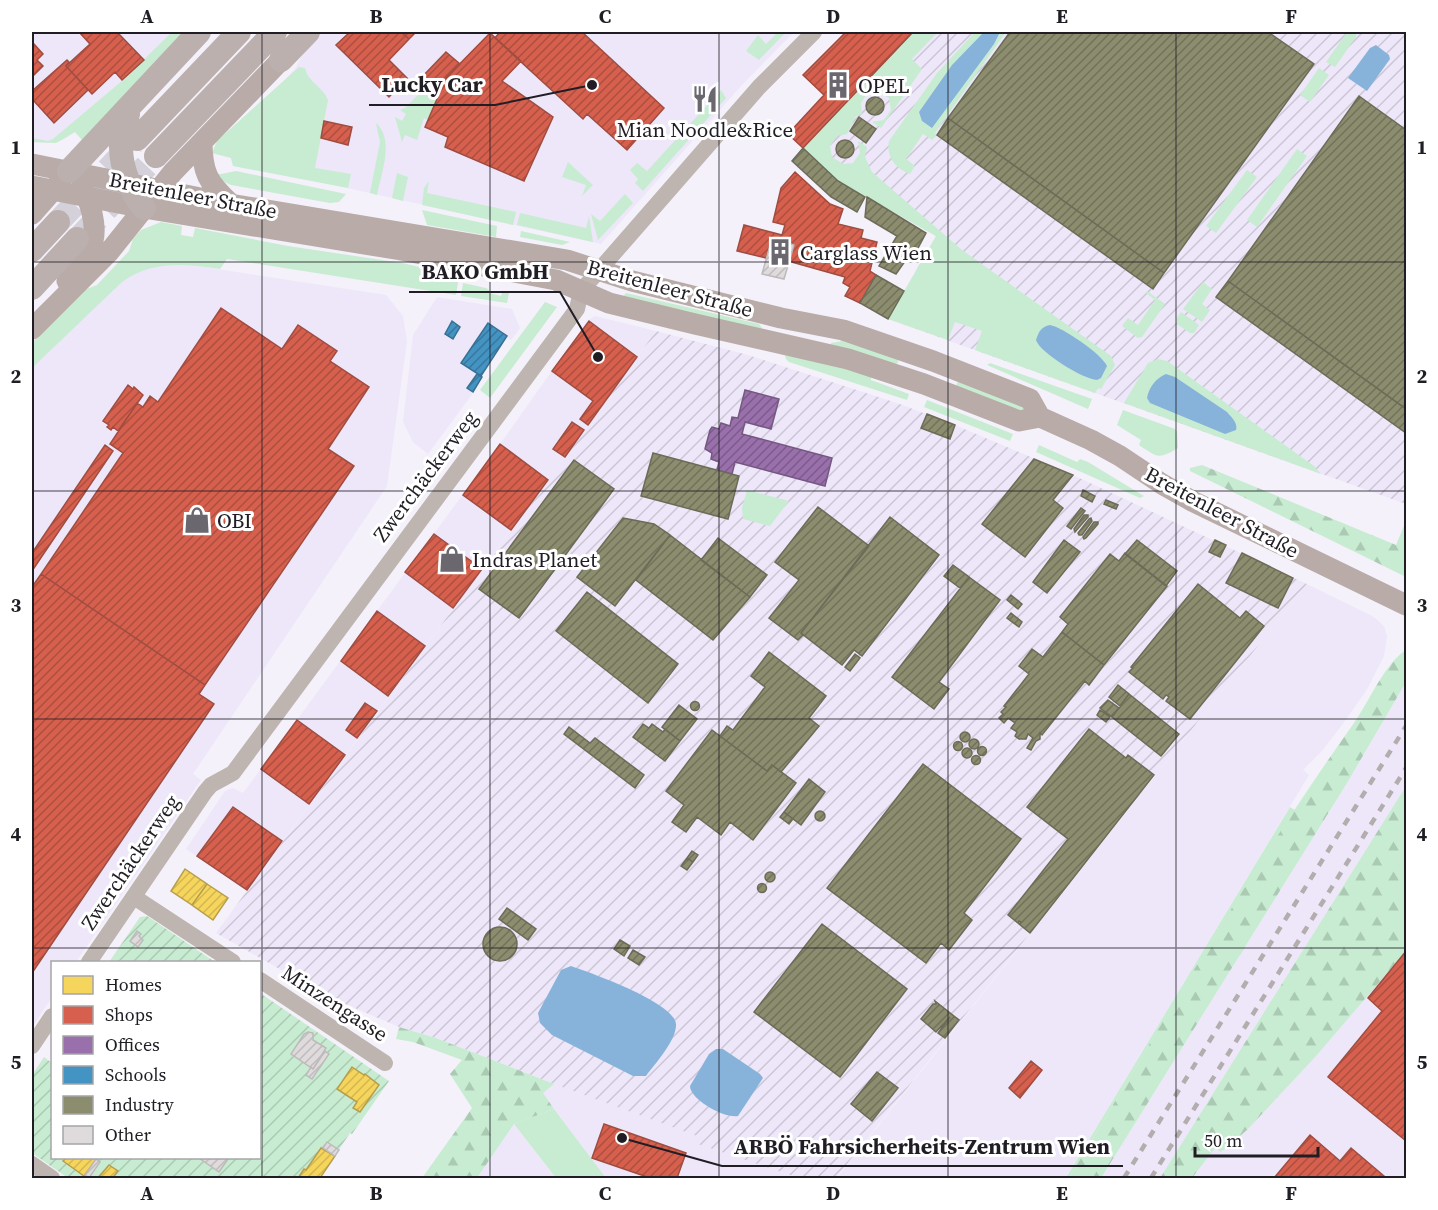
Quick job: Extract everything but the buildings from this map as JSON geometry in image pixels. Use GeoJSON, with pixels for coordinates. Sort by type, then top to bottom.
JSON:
{"type":"FeatureCollection","features":[{"type":"Feature","properties":{"kind":"highway"},"geometry":{"type":"LineString","coordinates":[[69,171],[199,32]]}},
{"type":"Feature","properties":{"kind":"highway"},"geometry":{"type":"LineString","coordinates":[[137,139],[239,32]]}},
{"type":"Feature","properties":{"kind":"highway"},"geometry":{"type":"LineString","coordinates":[[156,156],[275,32]]}},
{"type":"Feature","properties":{"kind":"highway"},"geometry":{"type":"LineString","coordinates":[[281,60],[308,32]]}},
{"type":"Feature","properties":{"kind":"highway"},"geometry":{"type":"LineString","coordinates":[[130,106],[121,147],[129,184],[144,208]]}},
{"type":"Feature","properties":{"kind":"highway"},"geometry":{"type":"LineString","coordinates":[[32,250],[58,222]]}},
{"type":"Feature","properties":{"kind":"highway"},"geometry":{"type":"LineString","coordinates":[[32,288],[77,239]]}},
{"type":"Feature","properties":{"kind":"main road"},"geometry":{"type":"LineString","coordinates":[[38,323],[109,252],[159,189],[281,60]]}},
{"type":"Feature","properties":{"kind":"main road"},"geometry":{"type":"LineString","coordinates":[[202,142],[202,158],[209,183],[230,204]]}},
{"type":"Feature","properties":{"kind":"main road","name":"Breitenleer Straße"},"geometry":{"type":"LineString","coordinates":[[32,164],[230,204],[567,260],[640,284],[781,318],[843,330],[877,341],[1030,399],[1040,417]]}},
{"type":"Feature","properties":{"kind":"main road"},"geometry":{"type":"LineString","coordinates":[[32,214],[69,171],[79,182],[87,197],[93,226],[93,242],[38,323]]}},
{"type":"Feature","properties":{"kind":"main road","name":"Breitenleer Straße"},"geometry":{"type":"LineString","coordinates":[[32,186],[144,208],[434,256],[556,280],[609,303],[872,365],[1019,421],[1040,417],[1120,456],[1192,501],[1407,605]]}},
{"type":"Feature","properties":{"kind":"street","name":"Zwerchäckerweg"},"geometry":{"type":"LineString","coordinates":[[90,961],[205,792],[211,785],[233,772],[578,309],[582,291],[759,87],[814,32]]}},
{"type":"Feature","properties":{"kind":"street"},"geometry":{"type":"LineString","coordinates":[[134,897],[230,961]]}},
{"type":"Feature","properties":{"kind":"street","name":"Minzengasse"},"geometry":{"type":"LineString","coordinates":[[261,981],[385,1063]]}},
{"type":"Feature","properties":{"kind":"street"},"geometry":{"type":"LineString","coordinates":[[32,1046],[51,1018]]}},
{"type":"Feature","properties":{"kind":"street"},"geometry":{"type":"LineString","coordinates":[[32,1164],[52,1179]]}},
{"type":"Feature","properties":{"kind":"shaded area"},"geometry":{"type":"Polygon","coordinates":[[[32,32],[185,32],[82,140],[75,132],[63,140],[46,143],[32,142],[32,32]]]}},
{"type":"Feature","properties":{"kind":"shaded area"},"geometry":{"type":"Polygon","coordinates":[[[321,32],[794,32],[741,86],[601,244],[293,176],[233,166],[231,158],[212,153],[217,141],[295,69],[306,47],[321,32]]]}},
{"type":"Feature","properties":{"kind":"shaded area"},"geometry":{"type":"Polygon","coordinates":[[[913,32],[1406,32],[1406,504],[888,319],[936,236],[838,181],[803,148],[913,32]]]}},
{"type":"Feature","properties":{"kind":"shaded area"},"geometry":{"type":"Polygon","coordinates":[[[138,249],[178,263],[386,295],[403,316],[407,341],[387,486],[193,774],[201,780],[77,961],[51,961],[51,999],[32,1028],[32,349],[138,249]]]}},
{"type":"Feature","properties":{"kind":"shaded area"},"geometry":{"type":"Polygon","coordinates":[[[437,297],[512,309],[520,328],[511,340],[506,337],[473,393],[428,454],[413,442],[403,422],[413,335],[437,297]]]}},
{"type":"Feature","properties":{"kind":"shaded area"},"geometry":{"type":"Polygon","coordinates":[[[595,316],[656,331],[247,890],[186,849],[225,791],[233,788],[243,793],[500,444],[588,320],[595,316]]]}},
{"type":"Feature","properties":{"kind":"shaded area"},"geometry":{"type":"Polygon","coordinates":[[[656,331],[748,355],[897,403],[955,425],[1073,475],[1307,584],[836,1178],[799,1178],[695,1143],[697,1136],[436,1038],[399,1027],[329,997],[216,933],[656,331]]]}},
{"type":"Feature","properties":{"kind":"shaded area"},"geometry":{"type":"Polygon","coordinates":[[[1307,584],[1374,617],[1384,626],[1387,636],[1384,656],[1366,691],[1342,725],[1322,751],[1303,770],[1309,775],[1066,1178],[837,1178],[1307,584]]]}},
{"type":"Feature","properties":{"kind":"shaded area"},"geometry":{"type":"Polygon","coordinates":[[[1406,682],[1406,786],[1160,1178],[1101,1178],[1347,783],[1406,682]]]}},
{"type":"Feature","properties":{"kind":"shaded area"},"geometry":{"type":"Polygon","coordinates":[[[1406,931],[1406,1178],[1175,1178],[1200,1139],[1222,1152],[1406,931]]]}},
{"type":"Feature","properties":{"kind":"shaded area"},"geometry":{"type":"Polygon","coordinates":[[[554,1084],[698,1136],[696,1143],[799,1178],[606,1178],[542,1093],[554,1084]]]}},
{"type":"Feature","properties":{"kind":"shaded area"},"geometry":{"type":"Polygon","coordinates":[[[514,1124],[556,1178],[477,1178],[514,1124]]]}},
{"type":"Feature","properties":{"kind":"green space"},"geometry":{"type":"Polygon","coordinates":[[[172,32],[185,32],[82,140],[75,132],[56,143],[32,142],[32,138],[48,141],[53,139],[123,80],[172,32]]]}},
{"type":"Feature","properties":{"kind":"green space"},"geometry":{"type":"Polygon","coordinates":[[[778,32],[786,32],[759,60],[746,51],[758,35],[766,44],[778,32]]]}},
{"type":"Feature","properties":{"kind":"green space"},"geometry":{"type":"Polygon","coordinates":[[[913,32],[938,32],[912,59],[922,69],[881,128],[872,122],[884,120],[891,110],[889,98],[879,92],[867,93],[861,103],[862,114],[856,116],[847,134],[837,136],[830,146],[832,157],[843,164],[853,163],[860,153],[858,141],[867,147],[865,157],[872,172],[962,250],[1111,356],[1115,365],[1101,389],[1098,388],[1095,393],[975,350],[982,331],[955,322],[948,340],[888,319],[936,236],[838,181],[803,148],[913,32]]]}},
{"type":"Feature","properties":{"kind":"green space"},"geometry":{"type":"Polygon","coordinates":[[[975,32],[1006,32],[935,133],[937,135],[932,140],[923,134],[906,159],[915,166],[910,174],[905,172],[890,157],[889,141],[937,73],[975,32]]]}},
{"type":"Feature","properties":{"kind":"green space"},"geometry":{"type":"Polygon","coordinates":[[[1347,32],[1356,32],[1356,37],[1335,67],[1326,62],[1347,32]]]}},
{"type":"Feature","properties":{"kind":"green space"},"geometry":{"type":"Polygon","coordinates":[[[299,67],[305,68],[306,73],[323,91],[328,100],[315,168],[351,174],[348,188],[233,166],[231,158],[212,153],[217,141],[299,67]]]}},
{"type":"Feature","properties":{"kind":"green space"},"geometry":{"type":"Polygon","coordinates":[[[1319,68],[1329,75],[1310,102],[1300,95],[1319,68]]]}},
{"type":"Feature","properties":{"kind":"green space"},"geometry":{"type":"Polygon","coordinates":[[[446,78],[428,120],[424,118],[417,140],[405,135],[402,142],[395,117],[402,121],[406,114],[400,110],[405,108],[426,87],[432,93],[446,78]]]}},
{"type":"Feature","properties":{"kind":"green space"},"geometry":{"type":"Polygon","coordinates":[[[721,90],[726,98],[643,191],[635,183],[638,179],[630,170],[637,163],[647,171],[721,90]]]}},
{"type":"Feature","properties":{"kind":"green space"},"geometry":{"type":"Polygon","coordinates":[[[376,123],[382,130],[386,147],[377,195],[370,193],[380,142],[376,123]]]}},
{"type":"Feature","properties":{"kind":"green space"},"geometry":{"type":"Polygon","coordinates":[[[1297,149],[1307,156],[1257,227],[1247,220],[1297,149]]]}},
{"type":"Feature","properties":{"kind":"green space"},"geometry":{"type":"Polygon","coordinates":[[[568,162],[593,185],[582,196],[586,185],[562,177],[568,162]]]}},
{"type":"Feature","properties":{"kind":"green space"},"geometry":{"type":"Polygon","coordinates":[[[1247,170],[1257,177],[1216,233],[1206,226],[1247,170]]]}},
{"type":"Feature","properties":{"kind":"green space"},"geometry":{"type":"Polygon","coordinates":[[[236,171],[346,194],[339,202],[330,203],[231,185],[220,180],[216,175],[236,171]]]}},
{"type":"Feature","properties":{"kind":"green space"},"geometry":{"type":"Polygon","coordinates":[[[397,173],[408,177],[403,201],[392,198],[397,173]]]}},
{"type":"Feature","properties":{"kind":"green space"},"geometry":{"type":"Polygon","coordinates":[[[429,181],[427,193],[516,212],[513,225],[422,205],[424,188],[429,181]]]}},
{"type":"Feature","properties":{"kind":"green space"},"geometry":{"type":"Polygon","coordinates":[[[625,194],[633,203],[598,240],[591,214],[600,221],[625,194]]]}},
{"type":"Feature","properties":{"kind":"green space"},"geometry":{"type":"Polygon","coordinates":[[[422,210],[497,226],[496,237],[427,225],[422,210]]]}},
{"type":"Feature","properties":{"kind":"green space"},"geometry":{"type":"Polygon","coordinates":[[[520,213],[586,228],[589,216],[593,242],[517,225],[520,213]]]}},
{"type":"Feature","properties":{"kind":"green space"},"geometry":{"type":"Polygon","coordinates":[[[161,222],[182,226],[181,235],[193,237],[195,228],[288,246],[402,263],[459,276],[456,295],[227,259],[220,269],[182,265],[157,267],[145,270],[122,282],[32,368],[32,343],[84,290],[97,285],[129,251],[133,239],[141,230],[161,222]]]}},
{"type":"Feature","properties":{"kind":"green space"},"geometry":{"type":"Polygon","coordinates":[[[521,231],[570,242],[562,245],[520,237],[521,231]]]}},
{"type":"Feature","properties":{"kind":"green space"},"geometry":{"type":"Polygon","coordinates":[[[1203,282],[1212,289],[1202,304],[1210,310],[1202,322],[1183,309],[1203,282]]]}},
{"type":"Feature","properties":{"kind":"green space"},"geometry":{"type":"Polygon","coordinates":[[[463,283],[486,288],[489,293],[501,296],[503,291],[509,293],[507,303],[461,296],[463,283]]]}},
{"type":"Feature","properties":{"kind":"green space"},"geometry":{"type":"Polygon","coordinates":[[[1147,291],[1165,304],[1142,337],[1138,338],[1122,326],[1128,318],[1138,325],[1155,300],[1146,293],[1147,291]]]}},
{"type":"Feature","properties":{"kind":"green space"},"geometry":{"type":"Polygon","coordinates":[[[626,293],[759,324],[762,328],[761,330],[621,298],[626,293]]]}},
{"type":"Feature","properties":{"kind":"green space"},"geometry":{"type":"Polygon","coordinates":[[[545,302],[557,307],[490,398],[480,390],[545,302]]]}},
{"type":"Feature","properties":{"kind":"green space"},"geometry":{"type":"Polygon","coordinates":[[[1181,312],[1199,325],[1194,333],[1190,333],[1177,324],[1176,319],[1181,312]]]}},
{"type":"Feature","properties":{"kind":"green space"},"geometry":{"type":"Polygon","coordinates":[[[842,341],[898,359],[898,363],[831,345],[831,343],[842,341]]]}},
{"type":"Feature","properties":{"kind":"green space"},"geometry":{"type":"Polygon","coordinates":[[[785,355],[830,364],[871,377],[871,380],[909,394],[907,400],[789,362],[785,355]]]}},
{"type":"Feature","properties":{"kind":"green space"},"geometry":{"type":"Polygon","coordinates":[[[1158,359],[1167,361],[1314,466],[1321,474],[1124,403],[1148,363],[1158,359]]]}},
{"type":"Feature","properties":{"kind":"green space"},"geometry":{"type":"Polygon","coordinates":[[[990,363],[1092,399],[1088,409],[987,365],[990,363]]]}},
{"type":"Feature","properties":{"kind":"green space"},"geometry":{"type":"Polygon","coordinates":[[[958,381],[1024,407],[1024,410],[1022,412],[956,386],[958,381]]]}},
{"type":"Feature","properties":{"kind":"green space"},"geometry":{"type":"Polygon","coordinates":[[[927,400],[1013,434],[1010,441],[924,407],[927,400]]]}},
{"type":"Feature","properties":{"kind":"green space"},"geometry":{"type":"Polygon","coordinates":[[[1123,410],[1175,429],[1178,448],[1158,456],[1139,445],[1141,440],[1117,425],[1123,410]]]}},
{"type":"Feature","properties":{"kind":"green space"},"geometry":{"type":"Polygon","coordinates":[[[1039,445],[1077,462],[1080,459],[1088,462],[1144,496],[1140,498],[1036,452],[1039,445]]]}},
{"type":"Feature","properties":{"kind":"green space"},"geometry":{"type":"Polygon","coordinates":[[[1202,465],[1396,545],[1406,521],[1406,577],[1190,471],[1190,468],[1202,465]]]}},
{"type":"Feature","properties":{"kind":"green space"},"geometry":{"type":"Polygon","coordinates":[[[747,490],[789,501],[770,526],[743,519],[742,508],[747,490]]]}},
{"type":"Feature","properties":{"kind":"green space"},"geometry":{"type":"Polygon","coordinates":[[[1406,650],[1406,682],[1347,783],[1101,1178],[1069,1178],[1207,948],[1279,834],[1360,714],[1384,673],[1406,650]]]}},
{"type":"Feature","properties":{"kind":"green space"},"geometry":{"type":"Polygon","coordinates":[[[1406,786],[1406,951],[1316,1056],[1247,1130],[1221,1152],[1215,1148],[1192,1178],[1160,1178],[1406,786]]]}},
{"type":"Feature","properties":{"kind":"green space"},"geometry":{"type":"Polygon","coordinates":[[[1290,807],[1295,810],[1216,934],[1069,1178],[1066,1178],[1290,807]]]}},
{"type":"Feature","properties":{"kind":"green space"},"geometry":{"type":"Polygon","coordinates":[[[147,916],[214,961],[110,961],[140,917],[147,916]]]}},
{"type":"Feature","properties":{"kind":"green space"},"geometry":{"type":"Polygon","coordinates":[[[261,994],[389,1081],[320,1178],[68,1178],[32,1153],[32,1075],[44,1057],[51,1062],[51,1159],[261,1159],[261,994]]]}},
{"type":"Feature","properties":{"kind":"green space"},"geometry":{"type":"Polygon","coordinates":[[[399,1027],[436,1038],[554,1084],[543,1093],[554,1109],[514,1124],[477,1178],[422,1178],[472,1108],[450,1074],[462,1060],[413,1042],[396,1039],[399,1027]]]}},
{"type":"Feature","properties":{"kind":"green space"},"geometry":{"type":"Polygon","coordinates":[[[554,1109],[606,1178],[556,1178],[514,1124],[554,1109]]]}},
{"type":"Feature","properties":{"kind":"water"},"geometry":{"type":"Polygon","coordinates":[[[984,32],[998,32],[999,34],[932,128],[922,121],[919,112],[952,65],[984,32]]]}},
{"type":"Feature","properties":{"kind":"water"},"geometry":{"type":"Polygon","coordinates":[[[1376,45],[1389,55],[1390,59],[1367,91],[1348,78],[1370,48],[1376,45]]]}},
{"type":"Feature","properties":{"kind":"water"},"geometry":{"type":"Polygon","coordinates":[[[1050,325],[1081,342],[1104,361],[1107,366],[1101,378],[1091,379],[1045,352],[1036,340],[1042,328],[1050,325]]]}},
{"type":"Feature","properties":{"kind":"water"},"geometry":{"type":"Polygon","coordinates":[[[1166,374],[1175,377],[1227,412],[1235,423],[1236,430],[1225,434],[1150,403],[1147,398],[1151,387],[1156,380],[1166,374]]]}},
{"type":"Feature","properties":{"kind":"water"},"geometry":{"type":"Polygon","coordinates":[[[571,966],[630,989],[672,1015],[676,1024],[673,1037],[646,1076],[633,1076],[552,1035],[540,1023],[538,1013],[561,970],[571,966]]]}},
{"type":"Feature","properties":{"kind":"water"},"geometry":{"type":"Polygon","coordinates":[[[716,1049],[723,1049],[763,1078],[738,1116],[725,1115],[702,1102],[690,1086],[709,1054],[716,1049]]]}},
{"type":"Feature","properties":{"kind":"tunnel"},"geometry":{"type":"LineString","coordinates":[[58,222],[133,143]]}},
{"type":"Feature","properties":{"kind":"tunnel"},"geometry":{"type":"LineString","coordinates":[[81,236],[156,156]]}},
{"type":"Feature","properties":{"kind":"railway"},"geometry":{"type":"LineString","coordinates":[[1124,1178],[1406,726]]}},
{"type":"Feature","properties":{"kind":"railway"},"geometry":{"type":"LineString","coordinates":[[1151,1178],[1406,768]]}},
{"type":"Feature","properties":{"kind":"place","name":"Lucky Car"},"geometry":{"type":"Point","coordinates":[592,85]}},
{"type":"Feature","properties":{"kind":"place","name":"OPEL"},"geometry":{"type":"Point","coordinates":[838,85]}},
{"type":"Feature","properties":{"kind":"place","name":"Mian Noodle&Rice"},"geometry":{"type":"Point","coordinates":[705,99]}},
{"type":"Feature","properties":{"kind":"place","name":"Carglass Wien"},"geometry":{"type":"Point","coordinates":[780,252]}},
{"type":"Feature","properties":{"kind":"place","name":"BAKO GmbH"},"geometry":{"type":"Point","coordinates":[598,357]}},
{"type":"Feature","properties":{"kind":"place","name":"OBI"},"geometry":{"type":"Point","coordinates":[197,520]}},
{"type":"Feature","properties":{"kind":"place","name":"Indras Planet"},"geometry":{"type":"Point","coordinates":[452,559]}},
{"type":"Feature","properties":{"kind":"place","name":"ARBÖ Fahrsicherheits-Zentrum Wien"},"geometry":{"type":"Point","coordinates":[622,1138]}}]}
